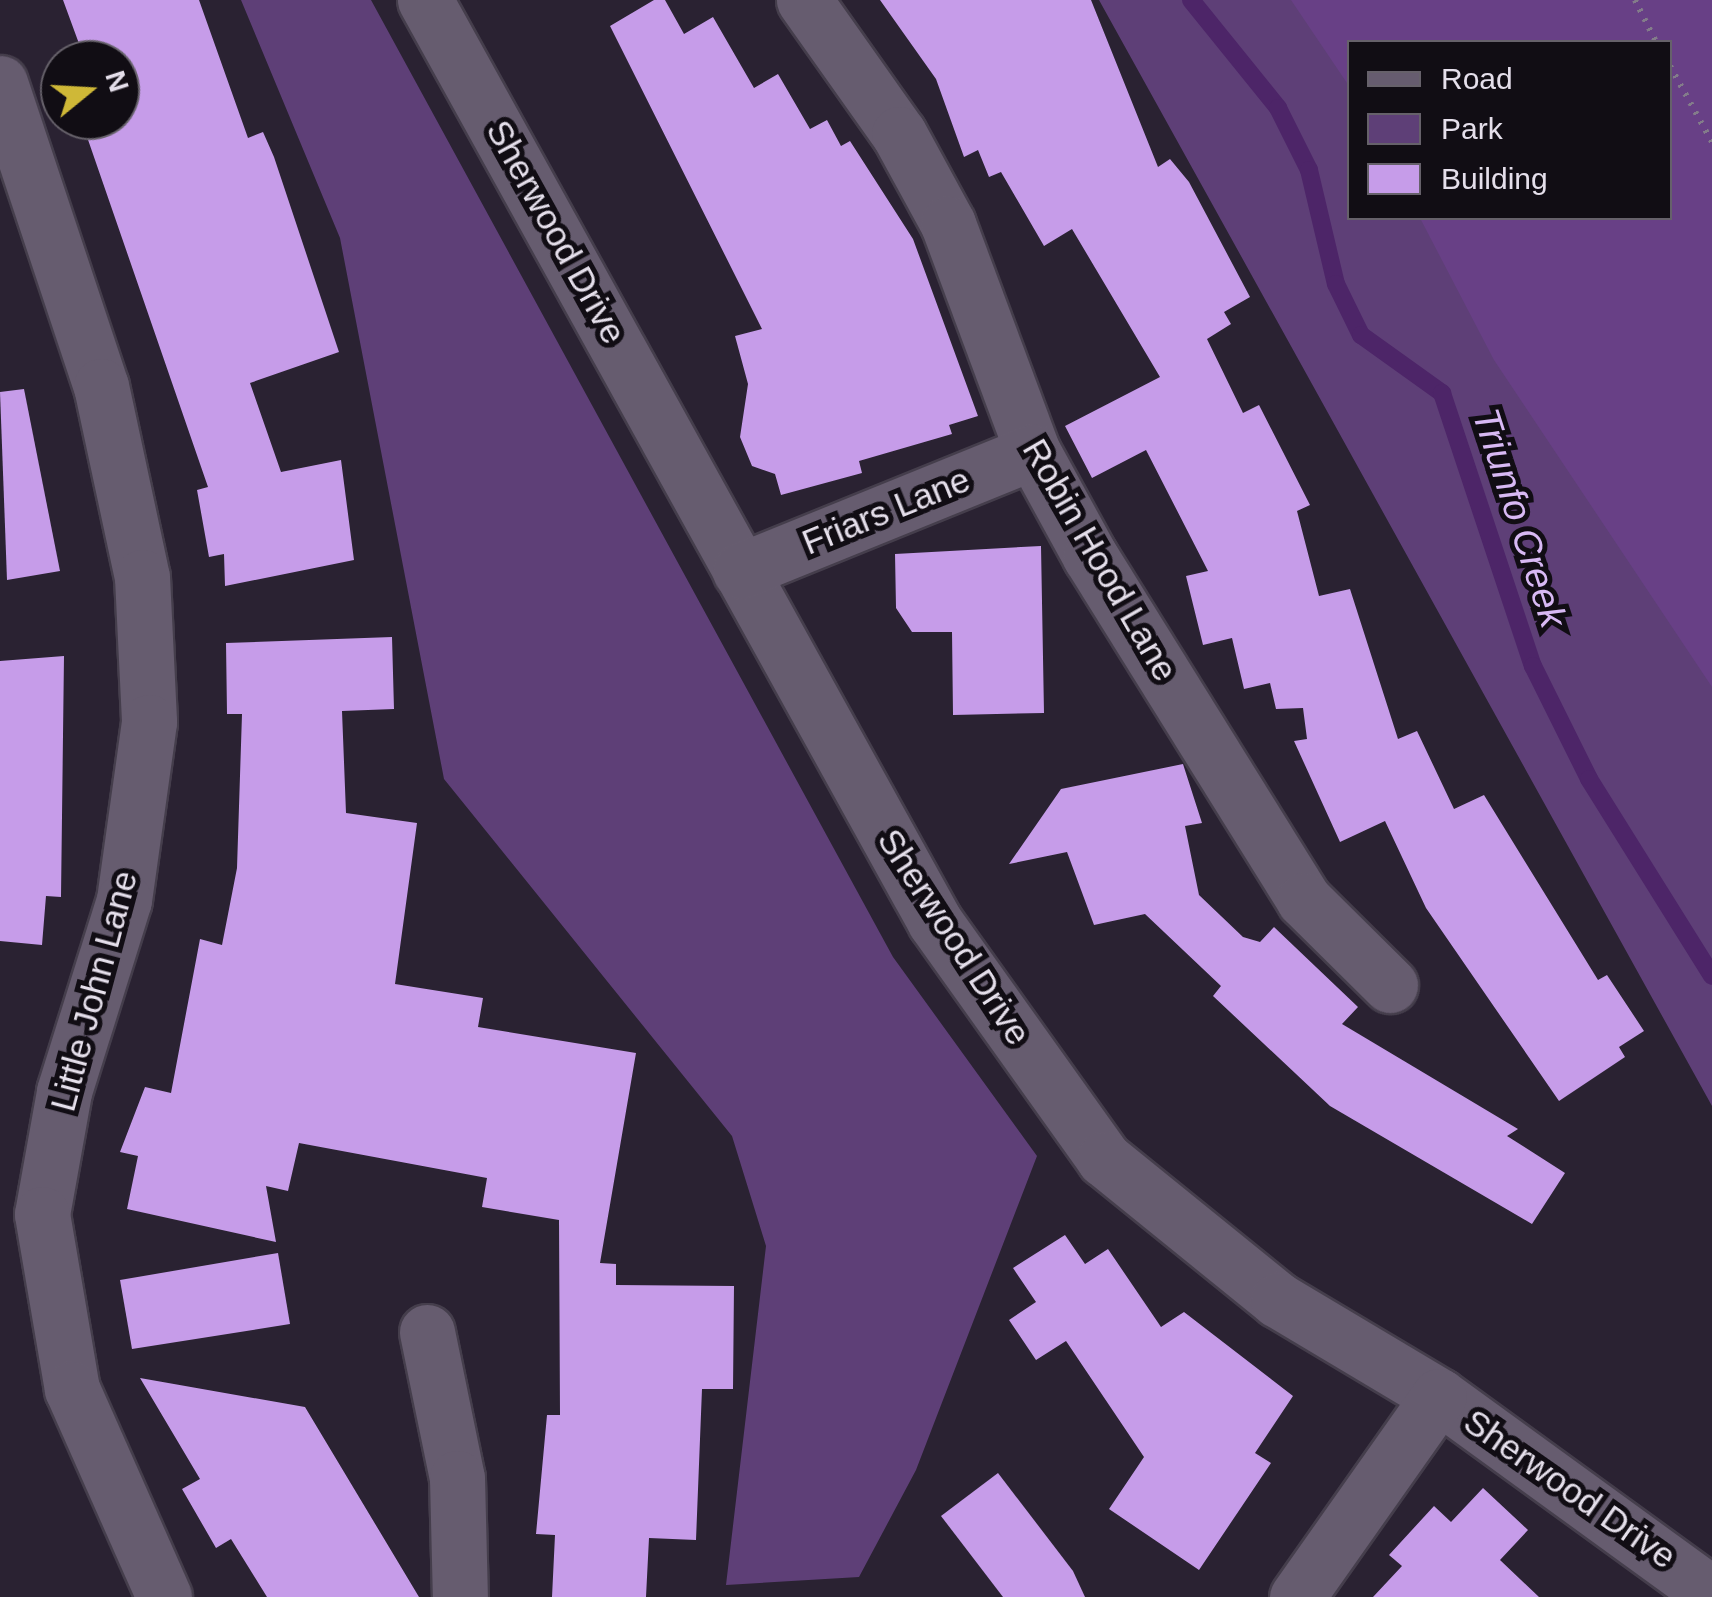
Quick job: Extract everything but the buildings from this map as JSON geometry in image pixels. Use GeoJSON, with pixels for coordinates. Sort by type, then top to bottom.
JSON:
{"type":"FeatureCollection","features":[{"type":"Feature","properties":{"kind":"street","name":"Sherwood Drive"},"geometry":{"type":"LineString","coordinates":[[425,0],[936,922],[1104,1159],[1278,1300],[1440,1396],[1712,1594]]}},
{"type":"Feature","properties":{"kind":"street","name":"Robin Hood Lane"},"geometry":{"type":"LineString","coordinates":[[804,0],[899,134],[948,224],[1033,452],[1304,900],[1390,985]]}},
{"type":"Feature","properties":{"kind":"street","name":"Little John Lane"},"geometry":{"type":"LineString","coordinates":[[0,83],[101,386],[142,577],[149,722],[124,900],[64,1092],[42,1214],[72,1389],[164,1597]]}},
{"type":"Feature","properties":{"kind":"street","name":"Friars Lane"},"geometry":{"type":"LineString","coordinates":[[740,571],[1033,452]]}},
{"type":"Feature","properties":{"kind":"street"},"geometry":{"type":"LineString","coordinates":[[427,1332],[457,1478],[460,1597]]}},
{"type":"Feature","properties":{"kind":"street"},"geometry":{"type":"LineString","coordinates":[[1297,1597],[1440,1396]]}},
{"type":"Feature","properties":{"kind":"path"},"geometry":{"type":"LineString","coordinates":[[1635,0],[1655,40]]}},
{"type":"Feature","properties":{"kind":"path"},"geometry":{"type":"LineString","coordinates":[[1672,70],[1712,142]]}},
{"type":"Feature","properties":{"kind":"green space"},"geometry":{"type":"Polygon","coordinates":[[[241,0],[371,0],[893,957],[1037,1156],[916,1470],[859,1577],[726,1585],[766,1246],[732,1136],[444,779],[340,238],[241,0]]]}},
{"type":"Feature","properties":{"kind":"green space"},"geometry":{"type":"Polygon","coordinates":[[[1099,0],[1712,0],[1712,1106],[1099,0]]]}},
{"type":"Feature","properties":{"kind":"shaded area"},"geometry":{"type":"Polygon","coordinates":[[[1291,0],[1712,0],[1712,687],[1494,360],[1421,220],[1672,220],[1672,40],[1347,40],[1347,83],[1291,0]]]}},
{"type":"Feature","properties":{"kind":"waterway","name":"Triunfo Creek"},"geometry":{"type":"LineString","coordinates":[[1191,0],[1278,108],[1309,170],[1336,284],[1361,335],[1442,393],[1533,666],[1589,779],[1712,976]]}}]}
